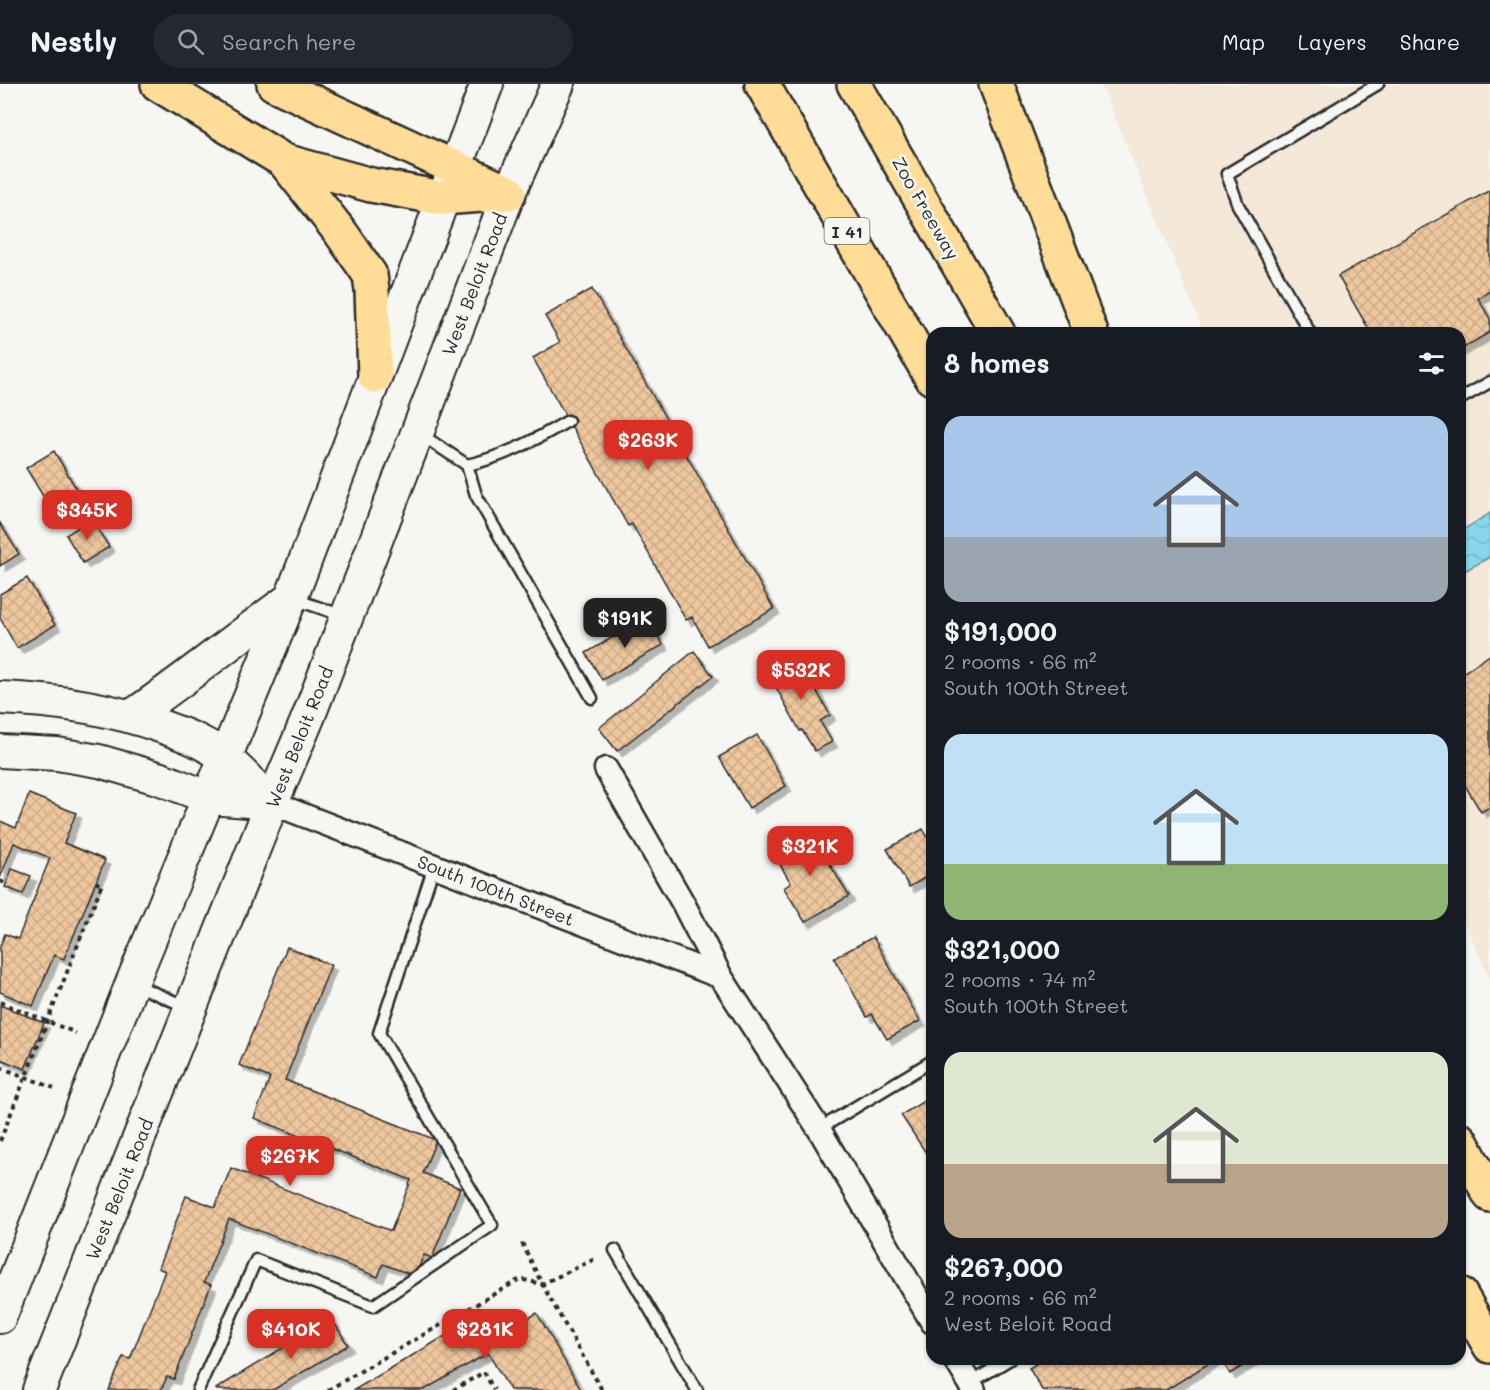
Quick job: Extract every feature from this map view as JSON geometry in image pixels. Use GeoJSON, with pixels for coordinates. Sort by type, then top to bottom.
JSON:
{"type":"FeatureCollection","features":[{"type":"Feature","properties":{"kind":"highway"},"geometry":{"type":"LineString","coordinates":[[158,84],[284,161],[371,185],[442,198],[509,193]]}},
{"type":"Feature","properties":{"kind":"highway"},"geometry":{"type":"LineString","coordinates":[[279,87],[319,84]]}},
{"type":"Feature","properties":{"kind":"highway","name":"I 41"},"geometry":{"type":"LineString","coordinates":[[762,84],[926,368]]}},
{"type":"Feature","properties":{"kind":"highway","name":"Zoo Freeway"},"geometry":{"type":"LineString","coordinates":[[855,84],[995,327]]}},
{"type":"Feature","properties":{"kind":"highway"},"geometry":{"type":"LineString","coordinates":[[996,84],[1089,327]]}},
{"type":"Feature","properties":{"kind":"highway"},"geometry":{"type":"LineString","coordinates":[[279,87],[509,193]]}},
{"type":"Feature","properties":{"kind":"highway"},"geometry":{"type":"LineString","coordinates":[[284,161],[341,233],[369,274],[372,290],[375,376]]}},
{"type":"Feature","properties":{"kind":"highway"},"geometry":{"type":"LineString","coordinates":[[1466,1151],[1490,1195]]}},
{"type":"Feature","properties":{"kind":"highway"},"geometry":{"type":"LineString","coordinates":[[1466,1304],[1490,1346]]}},
{"type":"Feature","properties":{"kind":"main road"},"geometry":{"type":"LineString","coordinates":[[0,1317],[6,1285],[210,798],[291,598],[487,84]]}},
{"type":"Feature","properties":{"kind":"main road","name":"West Beloit Road"},"geometry":{"type":"LineString","coordinates":[[39,1390],[272,803],[308,718],[509,193],[558,84]]}},
{"type":"Feature","properties":{"kind":"main road"},"geometry":{"type":"LineString","coordinates":[[132,716],[291,598]]}},
{"type":"Feature","properties":{"kind":"main road"},"geometry":{"type":"LineString","coordinates":[[0,698],[47,700],[132,716],[194,739],[225,758],[272,803]]}},
{"type":"Feature","properties":{"kind":"main road"},"geometry":{"type":"LineString","coordinates":[[0,750],[57,754],[99,761],[168,782],[210,798],[272,803]]}},
{"type":"Feature","properties":{"kind":"street"},"geometry":{"type":"LineString","coordinates":[[606,769],[683,903],[721,977],[819,1129],[926,1312]]}},
{"type":"Feature","properties":{"kind":"street","name":"South 100th Street"},"geometry":{"type":"LineString","coordinates":[[272,803],[721,977]]}},
{"type":"Feature","properties":{"kind":"street"},"geometry":{"type":"LineString","coordinates":[[959,1365],[972,1387]]}},
{"type":"Feature","properties":{"kind":"lane"},"geometry":{"type":"LineString","coordinates":[[1307,327],[1238,205],[1227,174],[1378,84]]}},
{"type":"Feature","properties":{"kind":"lane"},"geometry":{"type":"LineString","coordinates":[[1466,396],[1490,382]]}},
{"type":"Feature","properties":{"kind":"lane"},"geometry":{"type":"LineString","coordinates":[[467,465],[492,459],[534,441],[568,421]]}},
{"type":"Feature","properties":{"kind":"lane"},"geometry":{"type":"LineString","coordinates":[[418,432],[467,465],[476,495],[592,698]]}},
{"type":"Feature","properties":{"kind":"lane"},"geometry":{"type":"LineString","coordinates":[[291,598],[346,617]]}},
{"type":"Feature","properties":{"kind":"lane"},"geometry":{"type":"LineString","coordinates":[[198,1390],[256,1260],[373,1306],[492,1225],[380,1033],[434,866]]}},
{"type":"Feature","properties":{"kind":"lane"},"geometry":{"type":"LineString","coordinates":[[132,983],[190,1008]]}},
{"type":"Feature","properties":{"kind":"lane"},"geometry":{"type":"LineString","coordinates":[[819,1129],[926,1065]]}},
{"type":"Feature","properties":{"kind":"lane"},"geometry":{"type":"LineString","coordinates":[[615,1250],[697,1390]]}},
{"type":"Feature","properties":{"kind":"lane"},"geometry":{"type":"LineString","coordinates":[[972,1387],[1002,1365]]}},
{"type":"Feature","properties":{"kind":"path"},"geometry":{"type":"LineString","coordinates":[[0,881],[7,884]]}},
{"type":"Feature","properties":{"kind":"path"},"geometry":{"type":"LineString","coordinates":[[0,1142],[102,885],[96,883]]}},
{"type":"Feature","properties":{"kind":"path"},"geometry":{"type":"LineString","coordinates":[[0,1002],[76,1032]]}},
{"type":"Feature","properties":{"kind":"path"},"geometry":{"type":"LineString","coordinates":[[0,1067],[54,1088]]}},
{"type":"Feature","properties":{"kind":"path"},"geometry":{"type":"LineString","coordinates":[[522,1243],[542,1284],[601,1388],[593,1390]]}},
{"type":"Feature","properties":{"kind":"path"},"geometry":{"type":"LineString","coordinates":[[328,1390],[520,1279],[542,1284],[615,1250]]}},
{"type":"Feature","properties":{"kind":"path"},"geometry":{"type":"LineString","coordinates":[[453,1390],[484,1372],[494,1390]]}},
{"type":"Feature","properties":{"kind":"shaded area"},"geometry":{"type":"Polygon","coordinates":[[[1101,84],[1490,84],[1490,979],[1466,926],[1466,327],[1202,327],[1101,84]]]}},
{"type":"Feature","properties":{"kind":"water"},"geometry":{"type":"Polygon","coordinates":[[[1490,513],[1490,557],[1466,570],[1466,528],[1490,513]]]}},
{"type":"Feature","properties":{"kind":"building"},"geometry":{"type":"Polygon","coordinates":[[[1490,190],[1490,291],[1478,298],[1490,319],[1490,332],[1466,346],[1466,327],[1368,327],[1338,276],[1490,190]]]}},
{"type":"Feature","properties":{"kind":"building"},"geometry":{"type":"Polygon","coordinates":[[[592,289],[774,609],[708,646],[692,617],[686,620],[632,524],[628,526],[533,358],[560,342],[545,316],[592,289]]]}},
{"type":"Feature","properties":{"kind":"building"},"geometry":{"type":"Polygon","coordinates":[[[54,451],[80,495],[52,511],[26,468],[54,451]]]}},
{"type":"Feature","properties":{"kind":"building"},"geometry":{"type":"Polygon","coordinates":[[[91,519],[109,547],[83,563],[66,535],[91,519]]]}},
{"type":"Feature","properties":{"kind":"building"},"geometry":{"type":"Polygon","coordinates":[[[0,523],[19,554],[0,566],[0,523]]]}},
{"type":"Feature","properties":{"kind":"building"},"geometry":{"type":"Polygon","coordinates":[[[27,578],[55,625],[17,648],[0,618],[0,594],[27,578]]]}},
{"type":"Feature","properties":{"kind":"building"},"geometry":{"type":"Polygon","coordinates":[[[647,617],[663,645],[602,680],[586,653],[647,617]]]}},
{"type":"Feature","properties":{"kind":"building"},"geometry":{"type":"Polygon","coordinates":[[[694,651],[713,676],[617,751],[599,728],[694,651]]]}},
{"type":"Feature","properties":{"kind":"building"},"geometry":{"type":"Polygon","coordinates":[[[779,654],[788,671],[801,663],[830,715],[820,721],[832,742],[815,751],[802,730],[800,731],[772,680],[774,680],[765,662],[779,654]]]}},
{"type":"Feature","properties":{"kind":"building"},"geometry":{"type":"Polygon","coordinates":[[[1490,655],[1490,807],[1481,812],[1466,787],[1466,671],[1490,655]]]}},
{"type":"Feature","properties":{"kind":"building"},"geometry":{"type":"Polygon","coordinates":[[[757,735],[786,786],[749,808],[719,757],[757,735]]]}},
{"type":"Feature","properties":{"kind":"building"},"geometry":{"type":"Polygon","coordinates":[[[29,794],[76,813],[64,843],[105,860],[64,959],[54,955],[33,1006],[0,992],[0,946],[5,934],[18,939],[50,858],[14,843],[0,878],[0,821],[16,828],[29,794]]]}},
{"type":"Feature","properties":{"kind":"building"},"geometry":{"type":"Polygon","coordinates":[[[923,829],[926,834],[926,877],[909,887],[887,849],[923,829]]]}},
{"type":"Feature","properties":{"kind":"building"},"geometry":{"type":"Polygon","coordinates":[[[810,831],[849,896],[805,922],[784,888],[791,883],[773,853],[810,831]]]}},
{"type":"Feature","properties":{"kind":"building"},"geometry":{"type":"Polygon","coordinates":[[[12,869],[31,876],[23,894],[5,887],[12,869]]]}},
{"type":"Feature","properties":{"kind":"building"},"geometry":{"type":"Polygon","coordinates":[[[873,937],[920,1021],[887,1039],[872,1014],[867,1017],[834,958],[873,937]]]}},
{"type":"Feature","properties":{"kind":"building"},"geometry":{"type":"Polygon","coordinates":[[[287,947],[331,965],[285,1080],[436,1140],[423,1173],[460,1188],[432,1258],[424,1255],[415,1276],[383,1264],[378,1277],[229,1219],[204,1282],[211,1285],[174,1379],[167,1377],[161,1390],[109,1390],[123,1357],[130,1359],[165,1271],[158,1268],[186,1196],[215,1207],[231,1168],[391,1231],[411,1180],[254,1118],[270,1078],[239,1065],[287,947]]]}},
{"type":"Feature","properties":{"kind":"building"},"geometry":{"type":"Polygon","coordinates":[[[0,1005],[44,1023],[25,1069],[0,1059],[0,1005]]]}},
{"type":"Feature","properties":{"kind":"building"},"geometry":{"type":"Polygon","coordinates":[[[926,1100],[926,1153],[901,1115],[926,1100]]]}},
{"type":"Feature","properties":{"kind":"building"},"geometry":{"type":"Polygon","coordinates":[[[537,1313],[581,1390],[510,1390],[488,1353],[424,1390],[354,1390],[472,1320],[486,1343],[537,1313]]]}},
{"type":"Feature","properties":{"kind":"building"},"geometry":{"type":"Polygon","coordinates":[[[331,1318],[348,1345],[273,1390],[216,1389],[331,1318]]]}},
{"type":"Feature","properties":{"kind":"building"},"geometry":{"type":"Polygon","coordinates":[[[1034,1365],[1206,1365],[1166,1390],[1042,1390],[1029,1368],[1034,1365]]]}},
{"type":"Feature","properties":{"kind":"building"},"geometry":{"type":"Polygon","coordinates":[[[1225,1365],[1244,1365],[1230,1374],[1225,1365]]]}}]}
